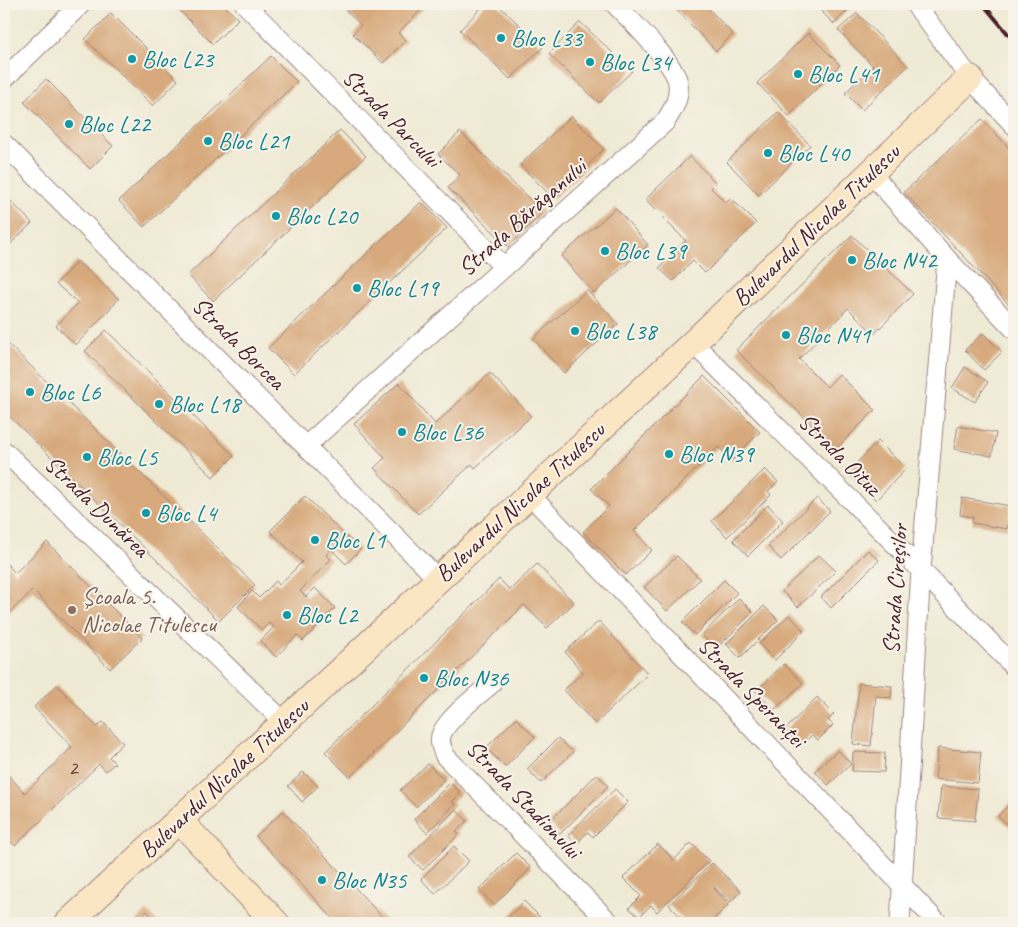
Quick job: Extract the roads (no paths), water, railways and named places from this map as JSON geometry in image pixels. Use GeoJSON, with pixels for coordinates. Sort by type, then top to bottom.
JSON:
{"type":"FeatureCollection","features":[{"type":"Feature","properties":{"kind":"main road","name":"Bulevardul Nicolae Titulescu"},"geometry":{"type":"LineString","coordinates":[[68,923],[692,343],[970,78]]}},
{"type":"Feature","properties":{"kind":"main road"},"geometry":{"type":"LineString","coordinates":[[179,820],[276,923]]}},
{"type":"Feature","properties":{"kind":"street"},"geometry":{"type":"LineString","coordinates":[[4,79],[81,4]]}},
{"type":"Feature","properties":{"kind":"street","name":"Strada Parcului"},"geometry":{"type":"LineString","coordinates":[[244,4],[504,267]]}},
{"type":"Feature","properties":{"kind":"street","name":"Strada Bărăganului"},"geometry":{"type":"LineString","coordinates":[[306,446],[665,122],[675,107],[678,81],[669,64],[616,4]]}},
{"type":"Feature","properties":{"kind":"street"},"geometry":{"type":"LineString","coordinates":[[915,4],[970,78],[1014,125]]}},
{"type":"Feature","properties":{"kind":"street","name":"Strada Borcea"},"geometry":{"type":"LineString","coordinates":[[4,144],[437,578]]}},
{"type":"Feature","properties":{"kind":"street"},"geometry":{"type":"LineString","coordinates":[[871,173],[947,259],[1014,329]]}},
{"type":"Feature","properties":{"kind":"street","name":"Strada Cireșilor"},"geometry":{"type":"LineString","coordinates":[[900,923],[921,570],[947,259]]}},
{"type":"Feature","properties":{"kind":"street","name":"Strada Oituz"},"geometry":{"type":"LineString","coordinates":[[692,343],[921,570],[1014,667]]}},
{"type":"Feature","properties":{"kind":"street","name":"Strada Dunărea"},"geometry":{"type":"LineString","coordinates":[[4,451],[284,722]]}},
{"type":"Feature","properties":{"kind":"street","name":"Strada Speranței"},"geometry":{"type":"LineString","coordinates":[[529,494],[938,923]]}},
{"type":"Feature","properties":{"kind":"street","name":"Strada Stadionului"},"geometry":{"type":"LineString","coordinates":[[490,684],[449,722],[442,733],[440,743],[445,756],[610,923]]}},
{"type":"Feature","properties":{"kind":"railway"},"geometry":{"type":"LineString","coordinates":[[983,4],[1014,41]]}},
{"type":"Feature","properties":{"kind":"place","name":"Bloc L33"},"geometry":{"type":"Point","coordinates":[501,38]}},
{"type":"Feature","properties":{"kind":"place","name":"Bloc L23"},"geometry":{"type":"Point","coordinates":[132,59]}},
{"type":"Feature","properties":{"kind":"place","name":"Bloc L34"},"geometry":{"type":"Point","coordinates":[590,62]}},
{"type":"Feature","properties":{"kind":"place","name":"Bloc L41"},"geometry":{"type":"Point","coordinates":[798,74]}},
{"type":"Feature","properties":{"kind":"place","name":"Bloc L22"},"geometry":{"type":"Point","coordinates":[69,124]}},
{"type":"Feature","properties":{"kind":"place","name":"Bloc L21"},"geometry":{"type":"Point","coordinates":[208,141]}},
{"type":"Feature","properties":{"kind":"place","name":"Bloc L40"},"geometry":{"type":"Point","coordinates":[768,153]}},
{"type":"Feature","properties":{"kind":"place","name":"Bloc L20"},"geometry":{"type":"Point","coordinates":[276,216]}},
{"type":"Feature","properties":{"kind":"place","name":"Bloc L39"},"geometry":{"type":"Point","coordinates":[605,251]}},
{"type":"Feature","properties":{"kind":"place","name":"Bloc N42"},"geometry":{"type":"Point","coordinates":[852,260]}},
{"type":"Feature","properties":{"kind":"place","name":"Bloc L19"},"geometry":{"type":"Point","coordinates":[357,288]}},
{"type":"Feature","properties":{"kind":"place","name":"Bloc L38"},"geometry":{"type":"Point","coordinates":[575,331]}},
{"type":"Feature","properties":{"kind":"place","name":"Bloc N41"},"geometry":{"type":"Point","coordinates":[786,335]}},
{"type":"Feature","properties":{"kind":"place","name":"Bloc L6"},"geometry":{"type":"Point","coordinates":[30,392]}},
{"type":"Feature","properties":{"kind":"place","name":"Bloc L18"},"geometry":{"type":"Point","coordinates":[159,404]}},
{"type":"Feature","properties":{"kind":"place","name":"Bloc L36"},"geometry":{"type":"Point","coordinates":[402,432]}},
{"type":"Feature","properties":{"kind":"place","name":"Bloc N39"},"geometry":{"type":"Point","coordinates":[669,454]}},
{"type":"Feature","properties":{"kind":"place","name":"Bloc L5"},"geometry":{"type":"Point","coordinates":[87,457]}},
{"type":"Feature","properties":{"kind":"place","name":"Bloc L4"},"geometry":{"type":"Point","coordinates":[146,513]}},
{"type":"Feature","properties":{"kind":"place","name":"Bloc L1"},"geometry":{"type":"Point","coordinates":[315,540]}},
{"type":"Feature","properties":{"kind":"place","name":"Școala 5. Nicolae Titulescu"},"geometry":{"type":"Point","coordinates":[72,610]}},
{"type":"Feature","properties":{"kind":"place","name":"Bloc L2"},"geometry":{"type":"Point","coordinates":[287,615]}},
{"type":"Feature","properties":{"kind":"place","name":"Bloc N36"},"geometry":{"type":"Point","coordinates":[424,678]}},
{"type":"Feature","properties":{"kind":"place","name":"Bloc N35"},"geometry":{"type":"Point","coordinates":[322,880]}}]}
